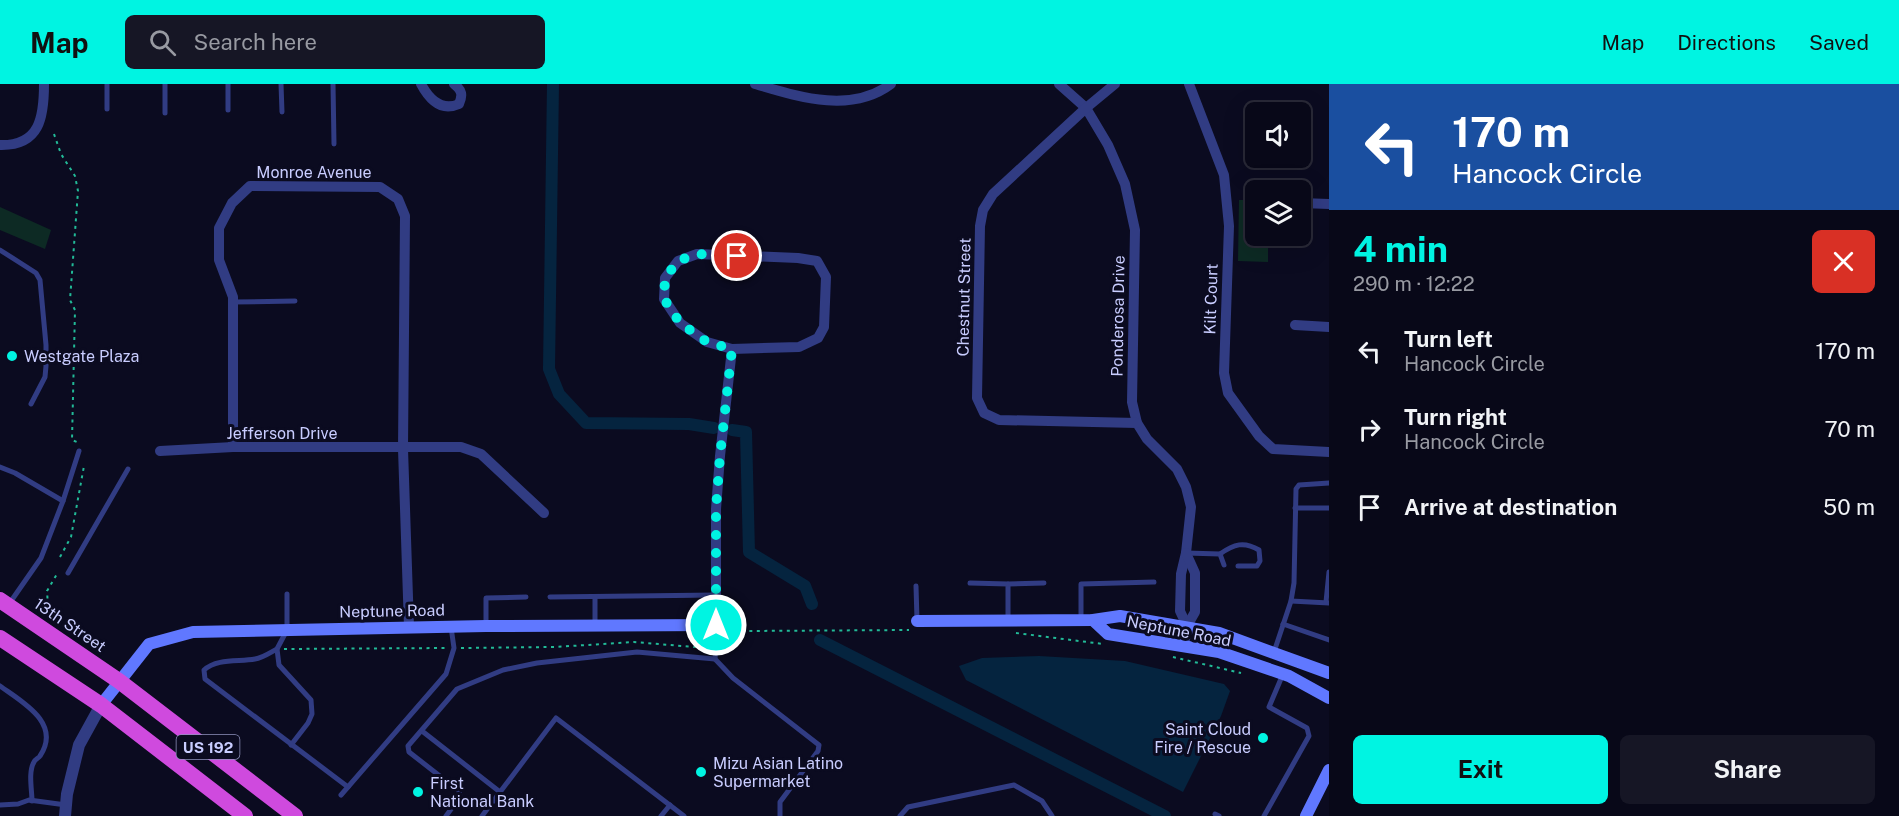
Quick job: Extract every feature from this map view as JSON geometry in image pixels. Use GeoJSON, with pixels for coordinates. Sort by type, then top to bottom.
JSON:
{"type":"FeatureCollection","features":[{"type":"Feature","properties":{"kind":"highway","name":"13th Street"},"geometry":{"type":"LineString","coordinates":[[4,602],[118,681]]}},
{"type":"Feature","properties":{"kind":"highway","name":"US 192"},"geometry":{"type":"LineString","coordinates":[[2,643],[101,705],[245,816]]}},
{"type":"Feature","properties":{"kind":"highway","name":"US 192"},"geometry":{"type":"LineString","coordinates":[[118,681],[295,816]]}},
{"type":"Feature","properties":{"kind":"main road","name":"Neptune Road"},"geometry":{"type":"LineString","coordinates":[[917,621],[1087,620],[1120,616],[1219,633],[1329,673]]}},
{"type":"Feature","properties":{"kind":"main road","name":"Neptune Road"},"geometry":{"type":"LineString","coordinates":[[1087,620],[1107,634],[1219,652],[1283,674],[1329,698]]}},
{"type":"Feature","properties":{"kind":"main road","name":"Neptune Road"},"geometry":{"type":"LineString","coordinates":[[101,705],[149,644],[193,632],[409,627],[716,625]]}},
{"type":"Feature","properties":{"kind":"main road"},"geometry":{"type":"LineString","coordinates":[[1306,816],[1329,770]]}},
{"type":"Feature","properties":{"kind":"street"},"geometry":{"type":"LineString","coordinates":[[0,145],[22,142],[34,133],[40,122],[44,105],[44,84]]}},
{"type":"Feature","properties":{"kind":"street"},"geometry":{"type":"LineString","coordinates":[[421,84],[429,98],[442,107],[453,107],[459,104],[462,94],[454,84]]}},
{"type":"Feature","properties":{"kind":"street"},"geometry":{"type":"LineString","coordinates":[[755,84],[790,94],[831,101],[858,100],[880,92],[891,84]]}},
{"type":"Feature","properties":{"kind":"street","name":"Ponderosa Drive"},"geometry":{"type":"LineString","coordinates":[[1059,84],[1086,108],[1108,145],[1125,184],[1135,230],[1132,402],[1137,423],[1147,440],[1177,469],[1186,487],[1191,507],[1186,553],[1181,574],[1180,611],[1187,626],[1184,646]]}},
{"type":"Feature","properties":{"kind":"street","name":"Chestnut Street"},"geometry":{"type":"LineString","coordinates":[[1115,84],[993,194],[982,210],[977,398],[984,413],[999,420],[1137,423]]}},
{"type":"Feature","properties":{"kind":"street","name":"Kilt Court"},"geometry":{"type":"LineString","coordinates":[[1189,84],[1224,175],[1229,226],[1224,373],[1228,393],[1258,436],[1274,449],[1329,452]]}},
{"type":"Feature","properties":{"kind":"street","name":"Monroe Avenue"},"geometry":{"type":"LineString","coordinates":[[233,447],[233,302],[219,260],[219,228],[232,203],[250,186],[380,187],[398,200],[405,216],[404,449],[409,627]]}},
{"type":"Feature","properties":{"kind":"street"},"geometry":{"type":"LineString","coordinates":[[1311,203],[1329,204]]}},
{"type":"Feature","properties":{"kind":"street"},"geometry":{"type":"LineString","coordinates":[[697,254],[798,258],[817,261],[826,277],[824,327],[818,338],[799,346],[732,349],[707,342],[680,323],[664,299],[665,278],[678,261],[697,254]]}},
{"type":"Feature","properties":{"kind":"street"},"geometry":{"type":"LineString","coordinates":[[1295,325],[1329,327]]}},
{"type":"Feature","properties":{"kind":"street"},"geometry":{"type":"LineString","coordinates":[[716,625],[716,509],[732,349]]}},
{"type":"Feature","properties":{"kind":"street","name":"Jefferson Drive"},"geometry":{"type":"LineString","coordinates":[[160,451],[233,447],[404,449],[461,447],[481,454],[544,513]]}},
{"type":"Feature","properties":{"kind":"street"},"geometry":{"type":"LineString","coordinates":[[66,811],[66,794],[79,745],[101,705]]}},
{"type":"Feature","properties":{"kind":"lane"},"geometry":{"type":"LineString","coordinates":[[107,84],[107,109]]}},
{"type":"Feature","properties":{"kind":"lane"},"geometry":{"type":"LineString","coordinates":[[165,84],[165,113]]}},
{"type":"Feature","properties":{"kind":"lane"},"geometry":{"type":"LineString","coordinates":[[228,84],[228,110]]}},
{"type":"Feature","properties":{"kind":"lane"},"geometry":{"type":"LineString","coordinates":[[281,84],[282,112]]}},
{"type":"Feature","properties":{"kind":"lane"},"geometry":{"type":"LineString","coordinates":[[333,84],[334,144]]}},
{"type":"Feature","properties":{"kind":"lane"},"geometry":{"type":"LineString","coordinates":[[0,250],[36,273],[40,280],[46,366],[45,377],[31,404]]}},
{"type":"Feature","properties":{"kind":"lane"},"geometry":{"type":"LineString","coordinates":[[233,302],[295,301]]}},
{"type":"Feature","properties":{"kind":"lane"},"geometry":{"type":"LineString","coordinates":[[4,602],[41,558],[79,451]]}},
{"type":"Feature","properties":{"kind":"lane"},"geometry":{"type":"LineString","coordinates":[[0,467],[15,473],[63,501]]}},
{"type":"Feature","properties":{"kind":"lane"},"geometry":{"type":"LineString","coordinates":[[68,573],[128,469]]}},
{"type":"Feature","properties":{"kind":"lane"},"geometry":{"type":"LineString","coordinates":[[1274,652],[1291,600],[1294,583],[1296,489],[1299,485],[1329,483]]}},
{"type":"Feature","properties":{"kind":"lane"},"geometry":{"type":"LineString","coordinates":[[1295,508],[1329,508]]}},
{"type":"Feature","properties":{"kind":"lane"},"geometry":{"type":"LineString","coordinates":[[1186,553],[1220,554],[1232,545],[1251,545],[1259,550],[1260,561],[1257,566],[1238,566]]}},
{"type":"Feature","properties":{"kind":"lane"},"geometry":{"type":"LineString","coordinates":[[1220,554],[1224,565]]}},
{"type":"Feature","properties":{"kind":"lane"},"geometry":{"type":"LineString","coordinates":[[1291,600],[1327,603],[1329,572]]}},
{"type":"Feature","properties":{"kind":"lane"},"geometry":{"type":"LineString","coordinates":[[1087,620],[1082,584],[1154,582]]}},
{"type":"Feature","properties":{"kind":"lane"},"geometry":{"type":"LineString","coordinates":[[970,584],[1044,583]]}},
{"type":"Feature","properties":{"kind":"lane"},"geometry":{"type":"LineString","coordinates":[[1008,584],[1008,621]]}},
{"type":"Feature","properties":{"kind":"lane"},"geometry":{"type":"LineString","coordinates":[[916,586],[917,621]]}},
{"type":"Feature","properties":{"kind":"lane"},"geometry":{"type":"LineString","coordinates":[[287,594],[288,630],[277,649],[258,659],[213,664],[204,670],[204,675],[209,683],[348,787]]}},
{"type":"Feature","properties":{"kind":"lane"},"geometry":{"type":"LineString","coordinates":[[550,597],[716,595]]}},
{"type":"Feature","properties":{"kind":"lane"},"geometry":{"type":"LineString","coordinates":[[486,626],[486,598],[526,597]]}},
{"type":"Feature","properties":{"kind":"lane"},"geometry":{"type":"LineString","coordinates":[[595,597],[595,626]]}},
{"type":"Feature","properties":{"kind":"lane"},"geometry":{"type":"LineString","coordinates":[[1283,624],[1329,640]]}},
{"type":"Feature","properties":{"kind":"lane"},"geometry":{"type":"LineString","coordinates":[[341,795],[446,674],[454,648],[451,627]]}},
{"type":"Feature","properties":{"kind":"lane"},"geometry":{"type":"LineString","coordinates":[[712,646],[715,659],[733,678],[819,745],[818,751],[780,802],[780,816]]}},
{"type":"Feature","properties":{"kind":"lane"},"geometry":{"type":"LineString","coordinates":[[277,649],[279,664],[311,700],[312,714],[291,745]]}},
{"type":"Feature","properties":{"kind":"lane"},"geometry":{"type":"LineString","coordinates":[[447,816],[460,797],[459,791],[409,752],[408,746],[458,689],[503,670],[537,663],[637,652],[715,659]]}},
{"type":"Feature","properties":{"kind":"lane"},"geometry":{"type":"LineString","coordinates":[[1264,816],[1309,736],[1307,728],[1269,707],[1283,674]]}},
{"type":"Feature","properties":{"kind":"lane"},"geometry":{"type":"LineString","coordinates":[[0,686],[34,711],[42,720],[45,728],[44,747],[34,762],[32,773],[32,801]]}},
{"type":"Feature","properties":{"kind":"lane"},"geometry":{"type":"LineString","coordinates":[[482,816],[556,718],[684,816]]}},
{"type":"Feature","properties":{"kind":"lane"},"geometry":{"type":"LineString","coordinates":[[422,730],[500,792]]}},
{"type":"Feature","properties":{"kind":"lane"},"geometry":{"type":"LineString","coordinates":[[900,816],[908,807],[1014,784],[1042,801],[1052,816]]}},
{"type":"Feature","properties":{"kind":"lane"},"geometry":{"type":"LineString","coordinates":[[0,805],[32,801],[66,811]]}},
{"type":"Feature","properties":{"kind":"lane"},"geometry":{"type":"LineString","coordinates":[[662,816],[670,805]]}},
{"type":"Feature","properties":{"kind":"path"},"geometry":{"type":"LineString","coordinates":[[54,134],[61,154],[75,176],[78,190],[70,300],[75,310],[72,440],[79,443]]}},
{"type":"Feature","properties":{"kind":"path"},"geometry":{"type":"LineString","coordinates":[[60,558],[71,537],[84,462]]}},
{"type":"Feature","properties":{"kind":"path"},"geometry":{"type":"LineString","coordinates":[[48,606],[47,591],[57,574]]}},
{"type":"Feature","properties":{"kind":"path"},"geometry":{"type":"LineString","coordinates":[[459,648],[555,648],[634,642],[694,647],[712,646]]}},
{"type":"Feature","properties":{"kind":"path"},"geometry":{"type":"LineString","coordinates":[[287,649],[444,648]]}},
{"type":"Feature","properties":{"kind":"path"},"geometry":{"type":"LineString","coordinates":[[1167,656],[1248,674]]}},
{"type":"Feature","properties":{"kind":"green space"},"geometry":{"type":"Polygon","coordinates":[[[1239,200],[1245,200],[1245,246],[1268,246],[1268,262],[1238,261],[1239,200]]]}},
{"type":"Feature","properties":{"kind":"green space"},"geometry":{"type":"Polygon","coordinates":[[[0,207],[51,230],[45,249],[0,230],[0,207]]]}},
{"type":"Feature","properties":{"kind":"water"},"geometry":{"type":"Polygon","coordinates":[[[1039,656],[1125,661],[1224,684],[1230,691],[1221,716],[1183,792],[966,680],[959,666],[982,658],[1039,656]]]}},
{"type":"Feature","properties":{"kind":"waterway"},"geometry":{"type":"LineString","coordinates":[[553,84],[549,369],[559,394],[586,423],[689,424],[714,428]]}},
{"type":"Feature","properties":{"kind":"waterway"},"geometry":{"type":"LineString","coordinates":[[732,430],[746,432],[749,552],[805,586],[812,604]]}},
{"type":"Feature","properties":{"kind":"waterway"},"geometry":{"type":"LineString","coordinates":[[820,640],[1165,816]]}},
{"type":"Feature","properties":{"kind":"place","name":"Westgate Plaza"},"geometry":{"type":"Point","coordinates":[12,356]}},
{"type":"Feature","properties":{"kind":"place","name":"Saint Cloud Fire / Rescue"},"geometry":{"type":"Point","coordinates":[1263,738]}},
{"type":"Feature","properties":{"kind":"place","name":"Mizu Asian Latino Supermarket"},"geometry":{"type":"Point","coordinates":[701,772]}},
{"type":"Feature","properties":{"kind":"place","name":"First National Bank"},"geometry":{"type":"Point","coordinates":[418,792]}},
{"type":"Feature","properties":{"kind":"route"},"geometry":{"type":"LineString","coordinates":[[716,625],[716,509],[732,349],[707,342],[680,323],[664,299],[665,278],[678,261],[697,254],[737,256]]}}]}
